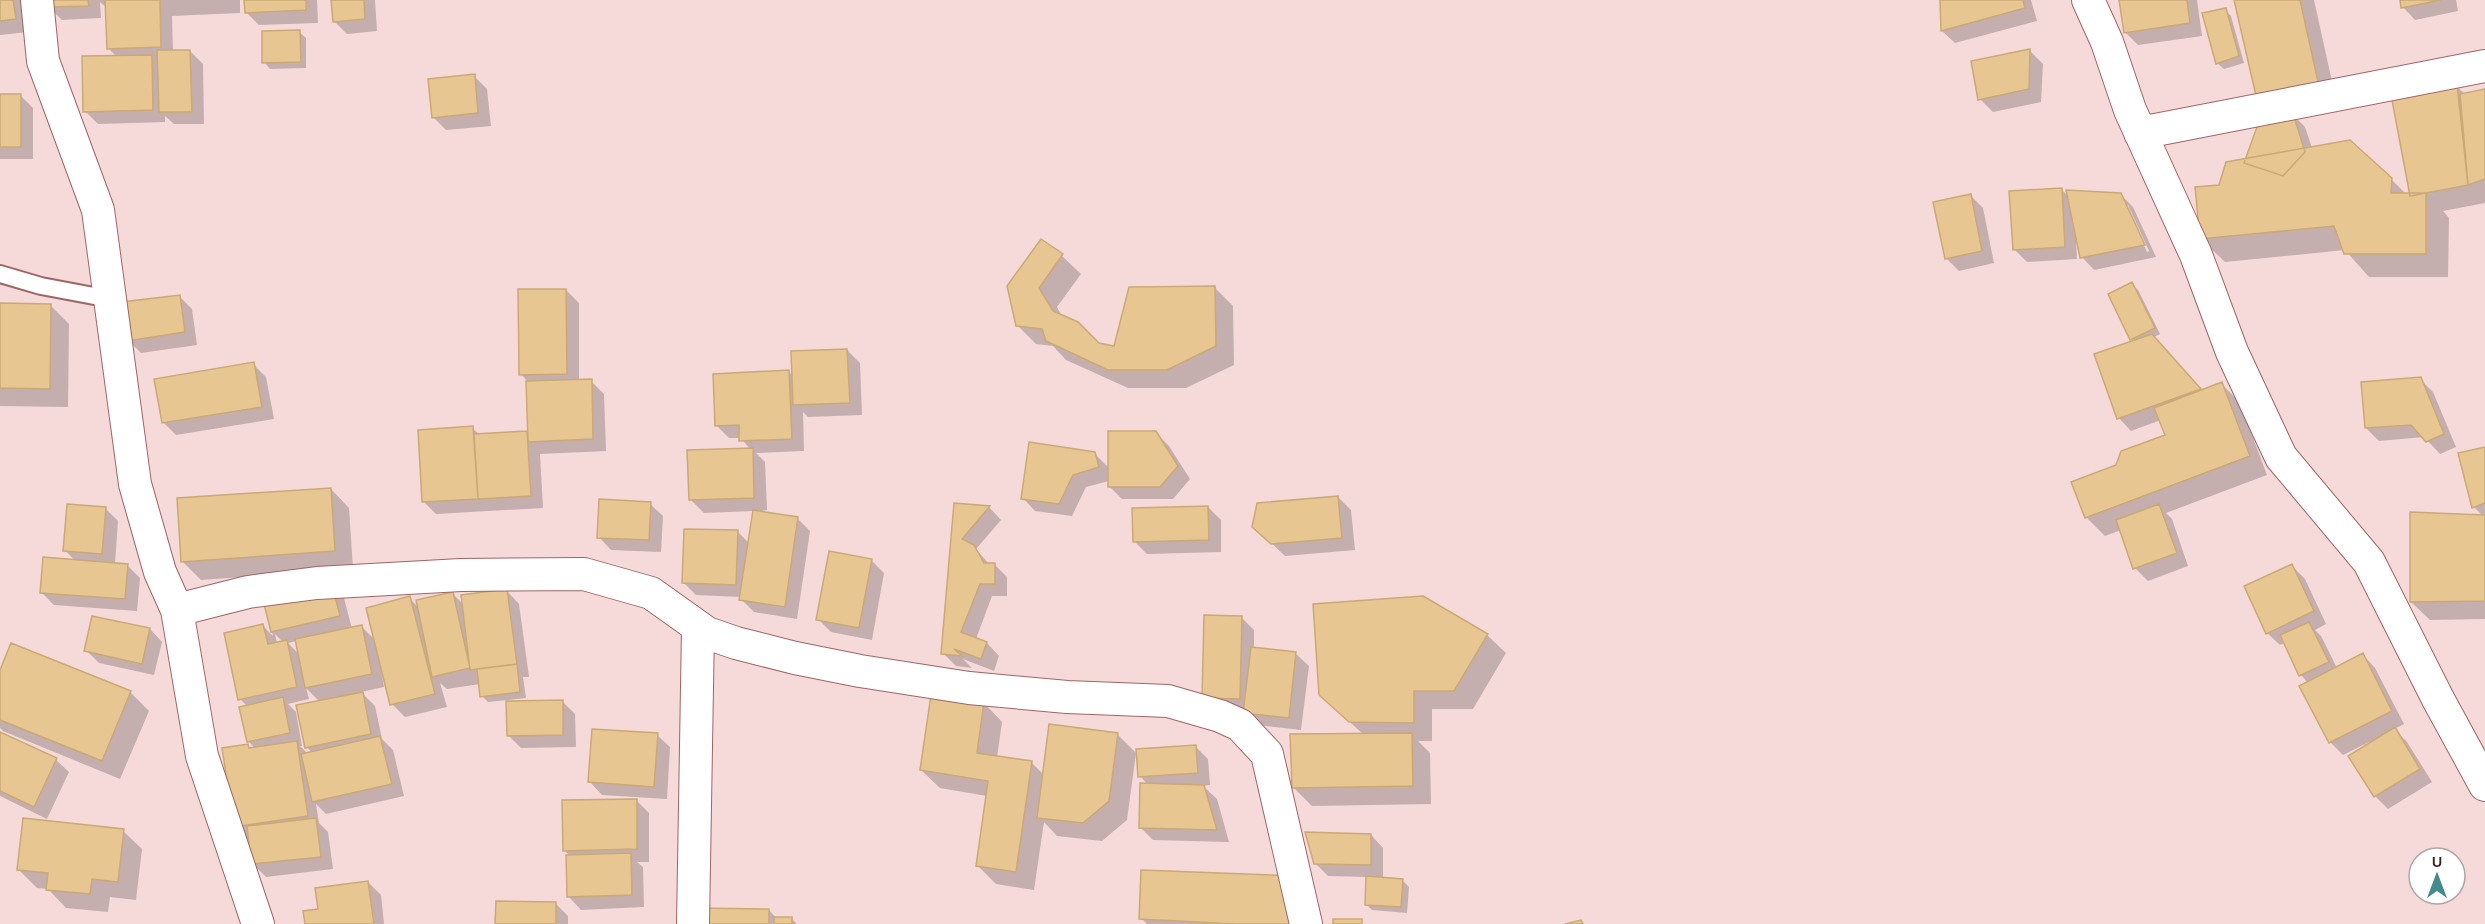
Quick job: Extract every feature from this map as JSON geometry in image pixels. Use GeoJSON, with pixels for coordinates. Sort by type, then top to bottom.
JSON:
{"type":"FeatureCollection","features":[{"type":"Feature","properties":{"kind":"street"},"geometry":{"type":"LineString","coordinates":[[37,0],[43,61],[98,210],[135,484],[160,572],[177,610],[202,756],[258,924]]}},
{"type":"Feature","properties":{"kind":"street"},"geometry":{"type":"LineString","coordinates":[[2088,0],[2107,42],[2140,133],[2196,255],[2232,352],[2281,457],[2369,562],[2438,699],[2485,784]]}},
{"type":"Feature","properties":{"kind":"street"},"geometry":{"type":"LineString","coordinates":[[2140,133],[2485,66]]}},
{"type":"Feature","properties":{"kind":"street"},"geometry":{"type":"LineString","coordinates":[[177,610],[249,592],[317,583],[461,575],[584,574],[651,593],[706,633],[736,643],[860,671],[969,688],[1067,697],[1168,701],[1220,716],[1240,725],[1267,754],[1306,924]]}},
{"type":"Feature","properties":{"kind":"street"},"geometry":{"type":"LineString","coordinates":[[693,924],[698,628]]}},
{"type":"Feature","properties":{"kind":"lane"},"geometry":{"type":"LineString","coordinates":[[0,274],[41,286],[110,299]]}},
{"type":"Feature","properties":{"kind":"building"},"geometry":{"type":"Polygon","coordinates":[[[0,0],[13,0],[16,19],[0,21],[0,0]]]}},
{"type":"Feature","properties":{"kind":"building"},"geometry":{"type":"Polygon","coordinates":[[[48,0],[88,0],[89,6],[48,7],[48,0]]]}},
{"type":"Feature","properties":{"kind":"building"},"geometry":{"type":"Polygon","coordinates":[[[105,0],[160,0],[161,47],[107,49],[105,0]]]}},
{"type":"Feature","properties":{"kind":"building"},"geometry":{"type":"Polygon","coordinates":[[[244,0],[306,0],[306,10],[245,13],[244,0]]]}},
{"type":"Feature","properties":{"kind":"building"},"geometry":{"type":"Polygon","coordinates":[[[331,0],[364,0],[365,19],[333,22],[331,0]]]}},
{"type":"Feature","properties":{"kind":"building"},"geometry":{"type":"Polygon","coordinates":[[[1940,0],[2023,0],[2025,8],[1941,31],[1940,0]]]}},
{"type":"Feature","properties":{"kind":"building"},"geometry":{"type":"Polygon","coordinates":[[[2119,0],[2187,0],[2190,23],[2124,33],[2119,0]]]}},
{"type":"Feature","properties":{"kind":"building"},"geometry":{"type":"Polygon","coordinates":[[[2234,0],[2300,0],[2319,86],[2257,100],[2234,0]]]}},
{"type":"Feature","properties":{"kind":"building"},"geometry":{"type":"Polygon","coordinates":[[[2400,0],[2441,0],[2401,8],[2400,0]]]}},
{"type":"Feature","properties":{"kind":"building"},"geometry":{"type":"Polygon","coordinates":[[[2226,8],[2239,56],[2216,64],[2202,13],[2226,8]]]}},
{"type":"Feature","properties":{"kind":"building"},"geometry":{"type":"Polygon","coordinates":[[[300,30],[301,62],[262,63],[262,31],[300,30]]]}},
{"type":"Feature","properties":{"kind":"building"},"geometry":{"type":"Polygon","coordinates":[[[2030,49],[2029,89],[1978,100],[1971,61],[2030,49]]]}},
{"type":"Feature","properties":{"kind":"building"},"geometry":{"type":"Polygon","coordinates":[[[157,50],[190,50],[192,112],[159,112],[157,50]]]}},
{"type":"Feature","properties":{"kind":"building"},"geometry":{"type":"Polygon","coordinates":[[[152,55],[153,110],[83,112],[82,56],[152,55]]]}},
{"type":"Feature","properties":{"kind":"building"},"geometry":{"type":"Polygon","coordinates":[[[475,74],[478,113],[432,118],[428,79],[475,74]]]}},
{"type":"Feature","properties":{"kind":"building"},"geometry":{"type":"Polygon","coordinates":[[[2457,84],[2468,185],[2410,196],[2392,100],[2457,84]]]}},
{"type":"Feature","properties":{"kind":"building"},"geometry":{"type":"Polygon","coordinates":[[[2485,89],[2485,179],[2468,185],[2460,94],[2485,89]]]}},
{"type":"Feature","properties":{"kind":"building"},"geometry":{"type":"Polygon","coordinates":[[[0,94],[21,94],[21,147],[0,147],[0,94]]]}},
{"type":"Feature","properties":{"kind":"building"},"geometry":{"type":"Polygon","coordinates":[[[2293,113],[2305,152],[2283,176],[2244,163],[2258,124],[2293,113]]]}},
{"type":"Feature","properties":{"kind":"building"},"geometry":{"type":"Polygon","coordinates":[[[2350,140],[2392,178],[2391,193],[2426,193],[2426,254],[2344,254],[2334,226],[2200,239],[2195,187],[2219,185],[2226,162],[2350,140]]]}},
{"type":"Feature","properties":{"kind":"building"},"geometry":{"type":"Polygon","coordinates":[[[2062,188],[2065,247],[2013,250],[2009,191],[2062,188]]]}},
{"type":"Feature","properties":{"kind":"building"},"geometry":{"type":"Polygon","coordinates":[[[2066,190],[2121,193],[2145,245],[2080,258],[2066,190]]]}},
{"type":"Feature","properties":{"kind":"building"},"geometry":{"type":"Polygon","coordinates":[[[1971,194],[1982,251],[1945,259],[1933,202],[1971,194]]]}},
{"type":"Feature","properties":{"kind":"building"},"geometry":{"type":"Polygon","coordinates":[[[1041,239],[1063,254],[1039,288],[1053,311],[1078,322],[1099,343],[1114,346],[1129,287],[1215,286],[1216,346],[1167,370],[1108,370],[1046,341],[1042,329],[1016,326],[1007,286],[1041,239]]]}},
{"type":"Feature","properties":{"kind":"building"},"geometry":{"type":"Polygon","coordinates":[[[2132,282],[2155,328],[2130,340],[2108,294],[2132,282]]]}},
{"type":"Feature","properties":{"kind":"building"},"geometry":{"type":"Polygon","coordinates":[[[518,289],[566,289],[567,374],[519,375],[518,289]]]}},
{"type":"Feature","properties":{"kind":"building"},"geometry":{"type":"Polygon","coordinates":[[[180,295],[185,332],[127,341],[122,302],[180,295]]]}},
{"type":"Feature","properties":{"kind":"building"},"geometry":{"type":"Polygon","coordinates":[[[0,303],[51,304],[50,389],[0,388],[0,303]]]}},
{"type":"Feature","properties":{"kind":"building"},"geometry":{"type":"Polygon","coordinates":[[[2152,334],[2201,389],[2117,419],[2094,354],[2152,334]]]}},
{"type":"Feature","properties":{"kind":"building"},"geometry":{"type":"Polygon","coordinates":[[[847,349],[850,403],[793,405],[791,351],[847,349]]]}},
{"type":"Feature","properties":{"kind":"building"},"geometry":{"type":"Polygon","coordinates":[[[254,362],[262,407],[162,423],[154,379],[254,362]]]}},
{"type":"Feature","properties":{"kind":"building"},"geometry":{"type":"Polygon","coordinates":[[[789,370],[792,439],[739,441],[739,425],[715,426],[713,374],[789,370]]]}},
{"type":"Feature","properties":{"kind":"building"},"geometry":{"type":"Polygon","coordinates":[[[2421,377],[2444,434],[2426,442],[2411,425],[2365,428],[2361,382],[2421,377]]]}},
{"type":"Feature","properties":{"kind":"building"},"geometry":{"type":"Polygon","coordinates":[[[592,379],[593,439],[528,442],[526,381],[592,379]]]}},
{"type":"Feature","properties":{"kind":"building"},"geometry":{"type":"Polygon","coordinates":[[[2222,382],[2250,456],[2085,518],[2071,482],[2116,465],[2121,451],[2165,435],[2154,408],[2222,382]]]}},
{"type":"Feature","properties":{"kind":"building"},"geometry":{"type":"Polygon","coordinates":[[[473,426],[478,499],[422,502],[418,430],[473,426]]]}},
{"type":"Feature","properties":{"kind":"building"},"geometry":{"type":"Polygon","coordinates":[[[527,431],[531,496],[478,499],[474,434],[527,431]]]}},
{"type":"Feature","properties":{"kind":"building"},"geometry":{"type":"Polygon","coordinates":[[[1108,431],[1156,431],[1178,466],[1160,487],[1108,487],[1108,431]]]}},
{"type":"Feature","properties":{"kind":"building"},"geometry":{"type":"Polygon","coordinates":[[[1029,442],[1095,452],[1099,467],[1073,475],[1059,504],[1021,499],[1029,442]]]}},
{"type":"Feature","properties":{"kind":"building"},"geometry":{"type":"Polygon","coordinates":[[[2485,447],[2485,503],[2472,508],[2458,453],[2485,447]]]}},
{"type":"Feature","properties":{"kind":"building"},"geometry":{"type":"Polygon","coordinates":[[[753,448],[754,498],[689,500],[687,450],[753,448]]]}},
{"type":"Feature","properties":{"kind":"building"},"geometry":{"type":"Polygon","coordinates":[[[331,488],[335,551],[181,562],[177,498],[331,488]]]}},
{"type":"Feature","properties":{"kind":"building"},"geometry":{"type":"Polygon","coordinates":[[[1338,496],[1342,538],[1271,544],[1252,527],[1257,503],[1338,496]]]}},
{"type":"Feature","properties":{"kind":"building"},"geometry":{"type":"Polygon","coordinates":[[[599,499],[651,502],[649,540],[597,538],[599,499]]]}},
{"type":"Feature","properties":{"kind":"building"},"geometry":{"type":"Polygon","coordinates":[[[954,503],[990,506],[962,539],[974,545],[984,563],[995,563],[995,584],[980,584],[961,632],[987,642],[981,659],[954,649],[962,656],[941,654],[954,503]]]}},
{"type":"Feature","properties":{"kind":"building"},"geometry":{"type":"Polygon","coordinates":[[[67,504],[106,507],[102,554],[63,551],[67,504]]]}},
{"type":"Feature","properties":{"kind":"building"},"geometry":{"type":"Polygon","coordinates":[[[2159,504],[2177,553],[2133,569],[2116,520],[2159,504]]]}},
{"type":"Feature","properties":{"kind":"building"},"geometry":{"type":"Polygon","coordinates":[[[1208,506],[1209,540],[1133,542],[1132,508],[1208,506]]]}},
{"type":"Feature","properties":{"kind":"building"},"geometry":{"type":"Polygon","coordinates":[[[753,510],[798,517],[785,607],[739,600],[753,510]]]}},
{"type":"Feature","properties":{"kind":"building"},"geometry":{"type":"Polygon","coordinates":[[[2410,512],[2485,515],[2485,601],[2410,602],[2410,512]]]}},
{"type":"Feature","properties":{"kind":"building"},"geometry":{"type":"Polygon","coordinates":[[[684,529],[738,530],[736,585],[682,583],[684,529]]]}},
{"type":"Feature","properties":{"kind":"building"},"geometry":{"type":"Polygon","coordinates":[[[829,551],[872,559],[859,628],[816,620],[829,551]]]}},
{"type":"Feature","properties":{"kind":"building"},"geometry":{"type":"Polygon","coordinates":[[[43,557],[128,564],[125,599],[40,593],[43,557]]]}},
{"type":"Feature","properties":{"kind":"building"},"geometry":{"type":"Polygon","coordinates":[[[2292,564],[2314,611],[2266,634],[2244,586],[2292,564]]]}},
{"type":"Feature","properties":{"kind":"building"},"geometry":{"type":"Polygon","coordinates":[[[332,584],[340,616],[271,632],[263,600],[332,584]]]}},
{"type":"Feature","properties":{"kind":"building"},"geometry":{"type":"Polygon","coordinates":[[[507,589],[517,664],[470,670],[461,595],[507,589]]]}},
{"type":"Feature","properties":{"kind":"building"},"geometry":{"type":"Polygon","coordinates":[[[453,592],[470,668],[432,677],[416,600],[453,592]]]}},
{"type":"Feature","properties":{"kind":"building"},"geometry":{"type":"Polygon","coordinates":[[[410,596],[435,694],[390,705],[366,608],[410,596]]]}},
{"type":"Feature","properties":{"kind":"building"},"geometry":{"type":"Polygon","coordinates":[[[1423,596],[1488,634],[1454,691],[1414,691],[1414,723],[1349,722],[1319,695],[1313,604],[1423,596]]]}},
{"type":"Feature","properties":{"kind":"building"},"geometry":{"type":"Polygon","coordinates":[[[1204,615],[1242,616],[1240,699],[1202,698],[1204,615]]]}},
{"type":"Feature","properties":{"kind":"building"},"geometry":{"type":"Polygon","coordinates":[[[92,616],[150,628],[142,664],[84,651],[92,616]]]}},
{"type":"Feature","properties":{"kind":"building"},"geometry":{"type":"Polygon","coordinates":[[[2309,622],[2329,662],[2299,676],[2280,635],[2309,622]]]}},
{"type":"Feature","properties":{"kind":"building"},"geometry":{"type":"Polygon","coordinates":[[[263,624],[268,644],[287,640],[297,687],[238,700],[224,633],[263,624]]]}},
{"type":"Feature","properties":{"kind":"building"},"geometry":{"type":"Polygon","coordinates":[[[362,625],[372,674],[305,688],[295,639],[362,625]]]}},
{"type":"Feature","properties":{"kind":"building"},"geometry":{"type":"Polygon","coordinates":[[[11,643],[131,691],[102,761],[0,720],[0,670],[11,643]]]}},
{"type":"Feature","properties":{"kind":"building"},"geometry":{"type":"Polygon","coordinates":[[[1251,647],[1296,652],[1289,718],[1243,713],[1251,647]]]}},
{"type":"Feature","properties":{"kind":"building"},"geometry":{"type":"Polygon","coordinates":[[[2363,653],[2392,711],[2329,743],[2299,686],[2363,653]]]}},
{"type":"Feature","properties":{"kind":"building"},"geometry":{"type":"Polygon","coordinates":[[[517,664],[520,692],[480,697],[477,669],[517,664]]]}},
{"type":"Feature","properties":{"kind":"building"},"geometry":{"type":"Polygon","coordinates":[[[363,692],[371,734],[305,748],[296,705],[363,692]]]}},
{"type":"Feature","properties":{"kind":"building"},"geometry":{"type":"Polygon","coordinates":[[[931,695],[984,702],[977,753],[1032,761],[1016,872],[976,866],[988,781],[920,770],[931,695]]]}},
{"type":"Feature","properties":{"kind":"building"},"geometry":{"type":"Polygon","coordinates":[[[283,697],[290,733],[247,742],[239,707],[283,697]]]}},
{"type":"Feature","properties":{"kind":"building"},"geometry":{"type":"Polygon","coordinates":[[[563,700],[563,735],[507,736],[506,701],[563,700]]]}},
{"type":"Feature","properties":{"kind":"building"},"geometry":{"type":"Polygon","coordinates":[[[1049,724],[1118,733],[1109,801],[1083,823],[1037,818],[1049,724]]]}},
{"type":"Feature","properties":{"kind":"building"},"geometry":{"type":"Polygon","coordinates":[[[2395,727],[2420,769],[2374,797],[2348,756],[2395,727]]]}},
{"type":"Feature","properties":{"kind":"building"},"geometry":{"type":"Polygon","coordinates":[[[592,729],[658,733],[654,787],[588,782],[592,729]]]}},
{"type":"Feature","properties":{"kind":"building"},"geometry":{"type":"Polygon","coordinates":[[[0,732],[57,758],[34,807],[0,791],[0,732]]]}},
{"type":"Feature","properties":{"kind":"building"},"geometry":{"type":"Polygon","coordinates":[[[1412,733],[1413,786],[1292,788],[1290,734],[1412,733]]]}},
{"type":"Feature","properties":{"kind":"building"},"geometry":{"type":"Polygon","coordinates":[[[380,736],[392,784],[312,802],[301,754],[380,736]]]}},
{"type":"Feature","properties":{"kind":"building"},"geometry":{"type":"Polygon","coordinates":[[[297,741],[308,816],[234,827],[222,748],[248,744],[249,748],[297,741]]]}},
{"type":"Feature","properties":{"kind":"building"},"geometry":{"type":"Polygon","coordinates":[[[1196,745],[1198,773],[1138,777],[1136,749],[1196,745]]]}},
{"type":"Feature","properties":{"kind":"building"},"geometry":{"type":"Polygon","coordinates":[[[1140,783],[1204,785],[1217,830],[1139,828],[1140,783]]]}},
{"type":"Feature","properties":{"kind":"building"},"geometry":{"type":"Polygon","coordinates":[[[637,799],[637,849],[563,851],[562,800],[637,799]]]}},
{"type":"Feature","properties":{"kind":"building"},"geometry":{"type":"Polygon","coordinates":[[[23,818],[124,829],[118,882],[92,879],[90,894],[46,890],[48,873],[17,870],[23,818]]]}},
{"type":"Feature","properties":{"kind":"building"},"geometry":{"type":"Polygon","coordinates":[[[316,818],[321,857],[251,864],[247,826],[316,818]]]}},
{"type":"Feature","properties":{"kind":"building"},"geometry":{"type":"Polygon","coordinates":[[[1305,832],[1371,834],[1371,865],[1314,864],[1305,832]]]}},
{"type":"Feature","properties":{"kind":"building"},"geometry":{"type":"Polygon","coordinates":[[[631,853],[632,895],[567,897],[566,855],[631,853]]]}},
{"type":"Feature","properties":{"kind":"building"},"geometry":{"type":"Polygon","coordinates":[[[1141,870],[1295,876],[1293,924],[1235,924],[1139,919],[1141,870]]]}},
{"type":"Feature","properties":{"kind":"building"},"geometry":{"type":"Polygon","coordinates":[[[1366,876],[1403,879],[1401,907],[1365,905],[1366,876]]]}},
{"type":"Feature","properties":{"kind":"building"},"geometry":{"type":"Polygon","coordinates":[[[368,881],[374,924],[305,924],[303,911],[318,909],[315,888],[368,881]]]}},
{"type":"Feature","properties":{"kind":"building"},"geometry":{"type":"Polygon","coordinates":[[[496,901],[556,902],[556,924],[495,924],[496,901]]]}},
{"type":"Feature","properties":{"kind":"building"},"geometry":{"type":"Polygon","coordinates":[[[698,908],[769,909],[769,924],[698,924],[698,908]]]}},
{"type":"Feature","properties":{"kind":"building"},"geometry":{"type":"Polygon","coordinates":[[[774,917],[792,917],[792,924],[774,924],[774,917]]]}},
{"type":"Feature","properties":{"kind":"building"},"geometry":{"type":"Polygon","coordinates":[[[1333,919],[1362,919],[1362,924],[1333,924],[1333,919]]]}},
{"type":"Feature","properties":{"kind":"building"},"geometry":{"type":"Polygon","coordinates":[[[1581,920],[1583,924],[1565,924],[1581,920]]]}}]}
